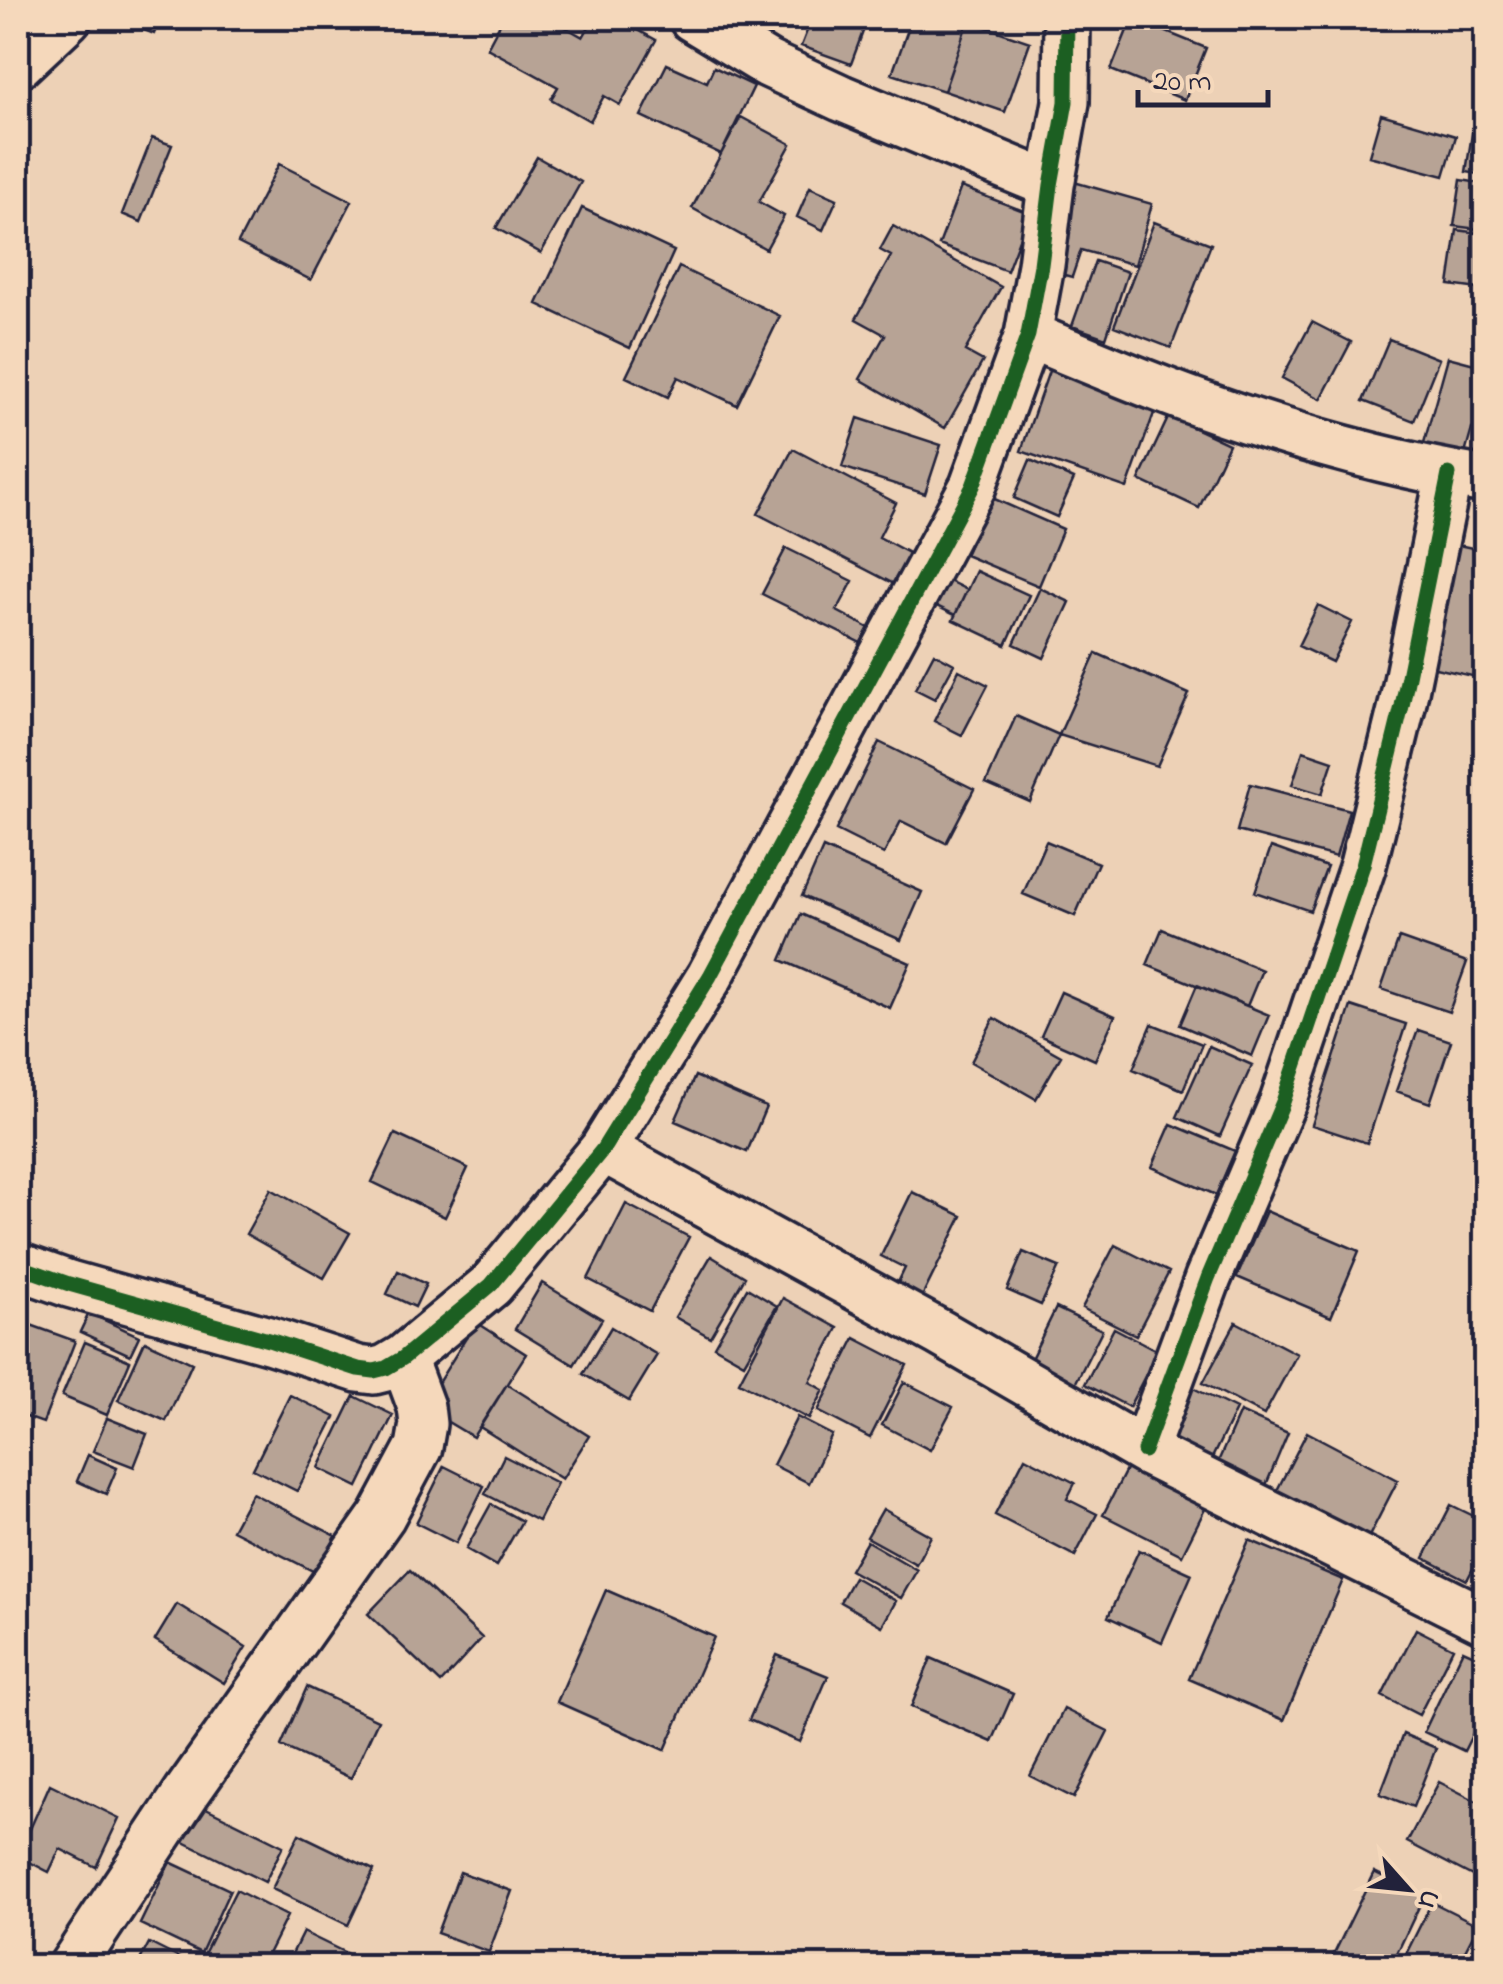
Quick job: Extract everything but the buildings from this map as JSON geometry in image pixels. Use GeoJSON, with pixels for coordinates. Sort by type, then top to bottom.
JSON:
{"type":"FeatureCollection","features":[{"type":"Feature","properties":{"kind":"street"},"geometry":{"type":"LineString","coordinates":[[18,65],[68,18]]}},
{"type":"Feature","properties":{"kind":"street"},"geometry":{"type":"LineString","coordinates":[[692,18],[782,71],[840,98],[1051,185]]}},
{"type":"Feature","properties":{"kind":"street"},"geometry":{"type":"LineString","coordinates":[[18,1266],[374,1371],[403,1358],[491,1285],[604,1149],[710,976],[972,486],[1028,335],[1066,102],[1067,18]]}},
{"type":"Feature","properties":{"kind":"street"},"geometry":{"type":"LineString","coordinates":[[1028,335],[1197,403],[1322,443],[1467,477],[1402,706],[1364,865],[1282,1102],[1208,1278],[1144,1451]]}},
{"type":"Feature","properties":{"kind":"street"},"geometry":{"type":"LineString","coordinates":[[604,1149],[940,1333],[1144,1451],[1486,1621]]}},
{"type":"Feature","properties":{"kind":"street"},"geometry":{"type":"LineString","coordinates":[[72,1966],[187,1792],[382,1516],[419,1447],[423,1424],[403,1358]]}},
{"type":"Feature","properties":{"kind":"cycle path"},"geometry":{"type":"LineString","coordinates":[[18,1266],[374,1371],[403,1358],[491,1285],[603,1149],[710,976],[973,486],[1028,335],[1066,102],[1067,18]]}},
{"type":"Feature","properties":{"kind":"cycle path"},"geometry":{"type":"LineString","coordinates":[[1144,1451],[1208,1278],[1283,1102],[1363,865],[1402,706],[1449,474]]}}]}
